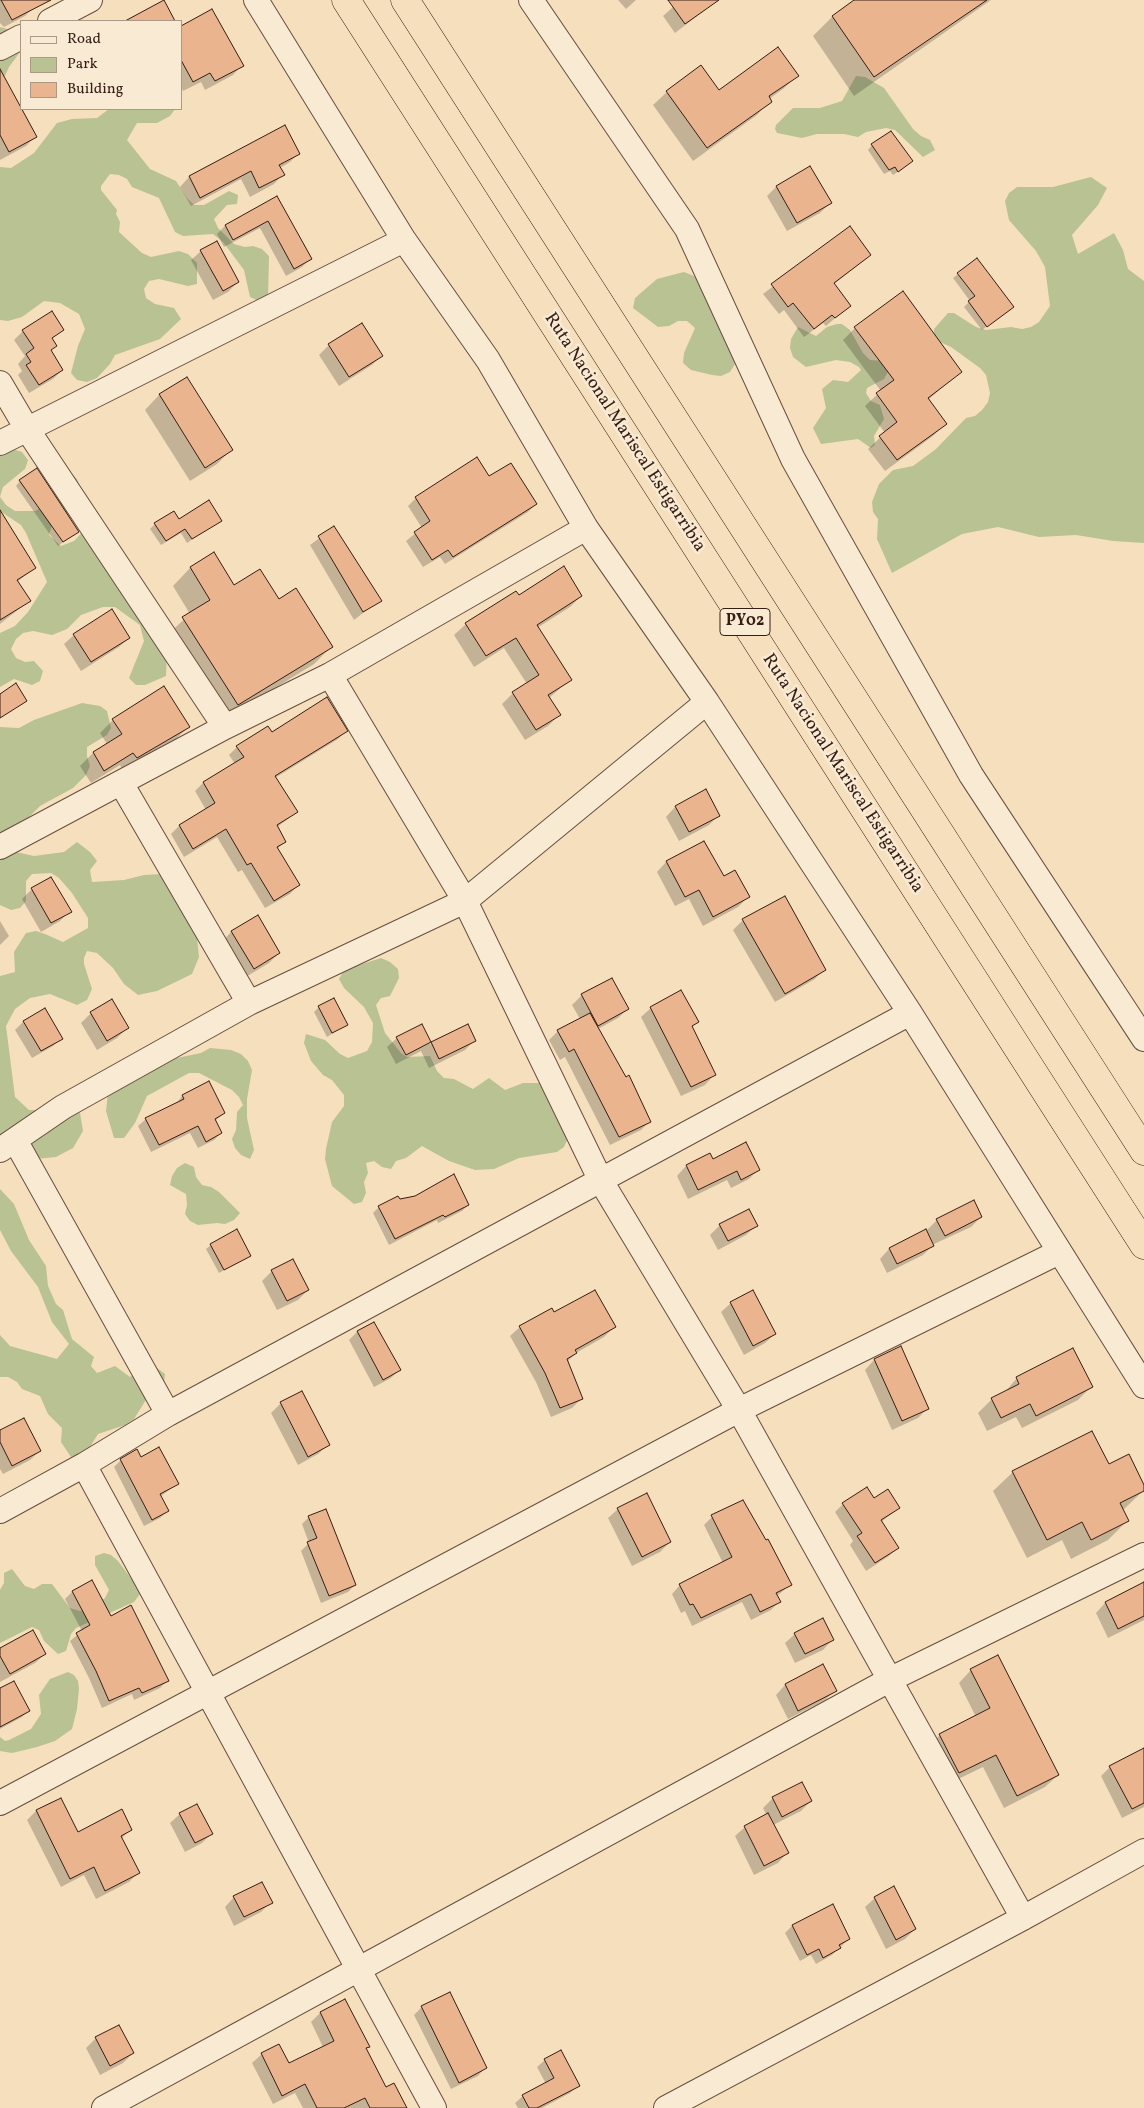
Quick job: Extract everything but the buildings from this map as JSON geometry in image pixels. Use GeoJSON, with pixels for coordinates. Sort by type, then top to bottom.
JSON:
{"type":"FeatureCollection","features":[{"type":"Feature","properties":{"kind":"highway","name":"Ruta Nacional Mariscal Estigarribia"},"geometry":{"type":"LineString","coordinates":[[346,0],[1144,1245]]}},
{"type":"Feature","properties":{"kind":"highway","name":"PY02"},"geometry":{"type":"LineString","coordinates":[[405,0],[1144,1150]]}},
{"type":"Feature","properties":{"kind":"street"},"geometry":{"type":"LineString","coordinates":[[52,20],[90,0]]}},
{"type":"Feature","properties":{"kind":"street"},"geometry":{"type":"LineString","coordinates":[[256,0],[404,240],[488,360],[586,528],[707,702],[910,1013],[1144,1386]]}},
{"type":"Feature","properties":{"kind":"street"},"geometry":{"type":"LineString","coordinates":[[531,0],[687,230],[802,476],[971,775],[1144,1039]]}},
{"type":"Feature","properties":{"kind":"street"},"geometry":{"type":"LineString","coordinates":[[0,48],[20,38]]}},
{"type":"Feature","properties":{"kind":"street"},"geometry":{"type":"LineString","coordinates":[[0,443],[404,240]]}},
{"type":"Feature","properties":{"kind":"street"},"geometry":{"type":"LineString","coordinates":[[0,383],[27,429],[225,727]]}},
{"type":"Feature","properties":{"kind":"street"},"geometry":{"type":"LineString","coordinates":[[0,847],[225,727],[330,675],[586,528]]}},
{"type":"Feature","properties":{"kind":"street"},"geometry":{"type":"LineString","coordinates":[[330,675],[465,901],[601,1181],[739,1410],[1024,1918]]}},
{"type":"Feature","properties":{"kind":"street"},"geometry":{"type":"LineString","coordinates":[[168,1414],[7,1145],[63,1107],[249,1003],[465,901],[707,702]]}},
{"type":"Feature","properties":{"kind":"street"},"geometry":{"type":"LineString","coordinates":[[121,783],[249,1003]]}},
{"type":"Feature","properties":{"kind":"street"},"geometry":{"type":"LineString","coordinates":[[0,1511],[84,1465],[168,1414],[910,1013]]}},
{"type":"Feature","properties":{"kind":"street"},"geometry":{"type":"LineString","coordinates":[[0,1803],[739,1410],[1059,1252]]}},
{"type":"Feature","properties":{"kind":"street"},"geometry":{"type":"LineString","coordinates":[[84,1465],[434,2108]]}},
{"type":"Feature","properties":{"kind":"street"},"geometry":{"type":"LineString","coordinates":[[104,2108],[891,1679],[1144,1555]]}},
{"type":"Feature","properties":{"kind":"street"},"geometry":{"type":"LineString","coordinates":[[666,2108],[1024,1918],[1144,1851]]}},
{"type":"Feature","properties":{"kind":"green space"},"geometry":{"type":"Polygon","coordinates":[[[0,27],[11,30],[20,43],[20,52],[5,76],[0,79],[0,27]]]}},
{"type":"Feature","properties":{"kind":"green space"},"geometry":{"type":"Polygon","coordinates":[[[856,76],[865,77],[884,88],[913,129],[921,136],[930,140],[935,150],[923,157],[895,130],[886,128],[866,132],[858,137],[844,134],[817,134],[802,138],[777,133],[776,125],[793,108],[820,108],[842,101],[856,76]]]}},
{"type":"Feature","properties":{"kind":"green space"},"geometry":{"type":"Polygon","coordinates":[[[108,110],[174,110],[170,116],[157,123],[137,123],[127,140],[150,169],[176,181],[194,205],[204,205],[229,191],[238,195],[237,204],[227,205],[214,219],[218,228],[234,244],[262,249],[269,256],[268,298],[259,301],[250,297],[244,270],[223,242],[213,234],[183,236],[175,232],[159,198],[132,187],[127,179],[119,175],[110,174],[101,186],[101,190],[117,210],[116,214],[120,222],[119,232],[142,253],[151,257],[179,251],[188,254],[197,263],[197,284],[188,286],[159,279],[149,281],[144,289],[146,298],[155,304],[174,308],[181,319],[160,339],[115,355],[110,364],[97,378],[87,382],[77,380],[71,373],[78,346],[85,329],[79,314],[60,303],[44,301],[22,317],[8,321],[0,320],[0,167],[11,168],[34,153],[57,123],[72,119],[97,118],[108,110]]]}},
{"type":"Feature","properties":{"kind":"green space"},"geometry":{"type":"Polygon","coordinates":[[[1091,177],[1107,188],[1098,205],[1072,235],[1078,254],[1114,233],[1123,250],[1128,269],[1144,281],[1144,543],[1113,541],[1076,535],[1039,537],[998,527],[962,534],[892,573],[877,539],[878,519],[873,512],[872,502],[879,484],[893,470],[913,466],[936,449],[966,418],[975,416],[982,410],[988,402],[990,393],[986,375],[980,368],[951,347],[938,341],[934,336],[934,329],[948,313],[954,313],[976,327],[986,330],[1011,327],[1022,329],[1031,327],[1039,322],[1050,306],[1045,267],[1036,251],[1009,220],[1005,201],[1009,193],[1017,187],[1053,187],[1091,177]]]}},
{"type":"Feature","properties":{"kind":"green space"},"geometry":{"type":"Polygon","coordinates":[[[684,272],[704,280],[731,336],[735,364],[730,372],[721,376],[691,370],[683,363],[684,353],[695,328],[687,321],[678,321],[669,326],[658,327],[633,308],[635,298],[657,279],[684,272]]]}},
{"type":"Feature","properties":{"kind":"green space"},"geometry":{"type":"Polygon","coordinates":[[[842,324],[850,330],[863,353],[870,360],[885,361],[889,370],[884,379],[867,388],[866,393],[871,401],[880,405],[884,419],[874,436],[875,445],[871,448],[858,439],[821,444],[813,428],[826,408],[822,389],[833,380],[848,382],[861,370],[859,367],[850,362],[836,360],[806,367],[793,357],[790,348],[791,339],[798,327],[816,336],[827,327],[842,324]]]}},
{"type":"Feature","properties":{"kind":"green space"},"geometry":{"type":"Polygon","coordinates":[[[0,449],[12,449],[22,452],[28,460],[25,469],[3,487],[0,497],[0,449]]]}},
{"type":"Feature","properties":{"kind":"green space"},"geometry":{"type":"Polygon","coordinates":[[[61,468],[70,472],[77,479],[81,489],[80,498],[67,514],[52,525],[49,535],[61,546],[74,541],[91,523],[167,653],[166,676],[145,685],[136,685],[129,678],[144,641],[140,625],[115,607],[103,607],[81,615],[67,629],[52,635],[33,631],[23,633],[16,639],[11,649],[16,658],[25,662],[34,661],[43,671],[40,681],[32,685],[14,679],[0,687],[0,633],[15,626],[28,612],[47,582],[21,525],[0,511],[0,497],[6,505],[15,511],[35,511],[44,506],[53,493],[52,481],[61,468]]]}},
{"type":"Feature","properties":{"kind":"green space"},"geometry":{"type":"Polygon","coordinates":[[[82,703],[100,706],[107,711],[111,728],[107,735],[87,747],[90,766],[86,775],[73,788],[40,806],[26,820],[0,835],[0,727],[19,728],[34,720],[82,703]]]}},
{"type":"Feature","properties":{"kind":"green space"},"geometry":{"type":"Polygon","coordinates":[[[77,842],[90,852],[97,861],[90,870],[92,882],[124,880],[144,875],[163,874],[197,938],[199,957],[192,974],[157,991],[138,995],[124,984],[113,968],[97,953],[87,951],[84,964],[92,989],[87,1000],[77,1005],[50,994],[30,998],[15,1009],[6,1026],[15,1097],[29,1110],[48,1110],[66,1100],[80,1113],[83,1131],[73,1148],[56,1157],[36,1159],[15,1157],[0,1160],[0,976],[15,972],[14,952],[26,933],[36,931],[63,942],[88,928],[88,918],[72,893],[59,878],[51,873],[32,874],[26,881],[26,901],[20,908],[11,910],[0,905],[0,852],[16,852],[34,856],[64,852],[77,842]]]}},
{"type":"Feature","properties":{"kind":"green space"},"geometry":{"type":"Polygon","coordinates":[[[381,958],[390,962],[398,969],[399,978],[390,996],[381,998],[376,1005],[385,1033],[401,1053],[407,1057],[430,1056],[437,1071],[444,1078],[454,1079],[473,1089],[489,1078],[505,1090],[523,1083],[542,1083],[568,1138],[564,1147],[557,1152],[519,1158],[494,1169],[475,1170],[449,1161],[422,1146],[406,1158],[396,1161],[391,1169],[382,1167],[374,1161],[366,1163],[368,1173],[364,1182],[366,1193],[362,1202],[354,1204],[332,1186],[325,1159],[326,1149],[332,1122],[344,1106],[344,1095],[332,1080],[323,1075],[311,1061],[304,1043],[306,1034],[325,1040],[340,1054],[348,1058],[367,1051],[372,1042],[373,1023],[364,1007],[344,988],[339,979],[344,970],[381,958]]]}},
{"type":"Feature","properties":{"kind":"green space"},"geometry":{"type":"Polygon","coordinates":[[[210,1048],[231,1050],[241,1054],[248,1061],[252,1070],[247,1099],[247,1118],[254,1150],[250,1159],[241,1155],[235,1148],[232,1139],[236,1130],[237,1112],[243,1105],[239,1097],[232,1090],[199,1073],[189,1073],[147,1096],[135,1123],[124,1138],[114,1138],[106,1111],[108,1093],[172,1059],[201,1053],[210,1048]]]}},
{"type":"Feature","properties":{"kind":"green space"},"geometry":{"type":"Polygon","coordinates":[[[185,1163],[194,1167],[196,1177],[202,1185],[211,1187],[219,1192],[240,1213],[234,1220],[225,1224],[198,1225],[190,1221],[185,1214],[187,1205],[186,1194],[170,1185],[172,1176],[177,1168],[185,1163]]]}},
{"type":"Feature","properties":{"kind":"green space"},"geometry":{"type":"Polygon","coordinates":[[[0,1189],[14,1204],[29,1240],[46,1266],[48,1286],[56,1304],[63,1310],[72,1339],[94,1357],[91,1366],[97,1373],[115,1366],[130,1377],[146,1367],[157,1368],[165,1374],[164,1384],[149,1395],[134,1419],[125,1425],[98,1434],[88,1450],[71,1457],[61,1442],[62,1428],[48,1414],[40,1396],[22,1389],[17,1382],[8,1377],[0,1377],[0,1335],[10,1346],[57,1359],[69,1344],[52,1322],[38,1287],[11,1251],[0,1230],[0,1189]]]}},
{"type":"Feature","properties":{"kind":"green space"},"geometry":{"type":"Polygon","coordinates":[[[104,1553],[111,1555],[118,1561],[136,1585],[140,1594],[134,1602],[76,1628],[71,1634],[66,1651],[58,1654],[44,1641],[39,1630],[32,1627],[0,1643],[0,1590],[4,1583],[4,1573],[12,1569],[25,1586],[34,1589],[42,1584],[52,1584],[70,1608],[80,1611],[90,1609],[105,1598],[109,1590],[95,1565],[95,1556],[104,1553]]]}},
{"type":"Feature","properties":{"kind":"green space"},"geometry":{"type":"Polygon","coordinates":[[[68,1672],[74,1675],[78,1681],[79,1689],[72,1729],[55,1741],[37,1747],[12,1753],[0,1751],[0,1737],[5,1741],[9,1740],[31,1729],[41,1714],[39,1695],[50,1679],[68,1672]]]}}]}
